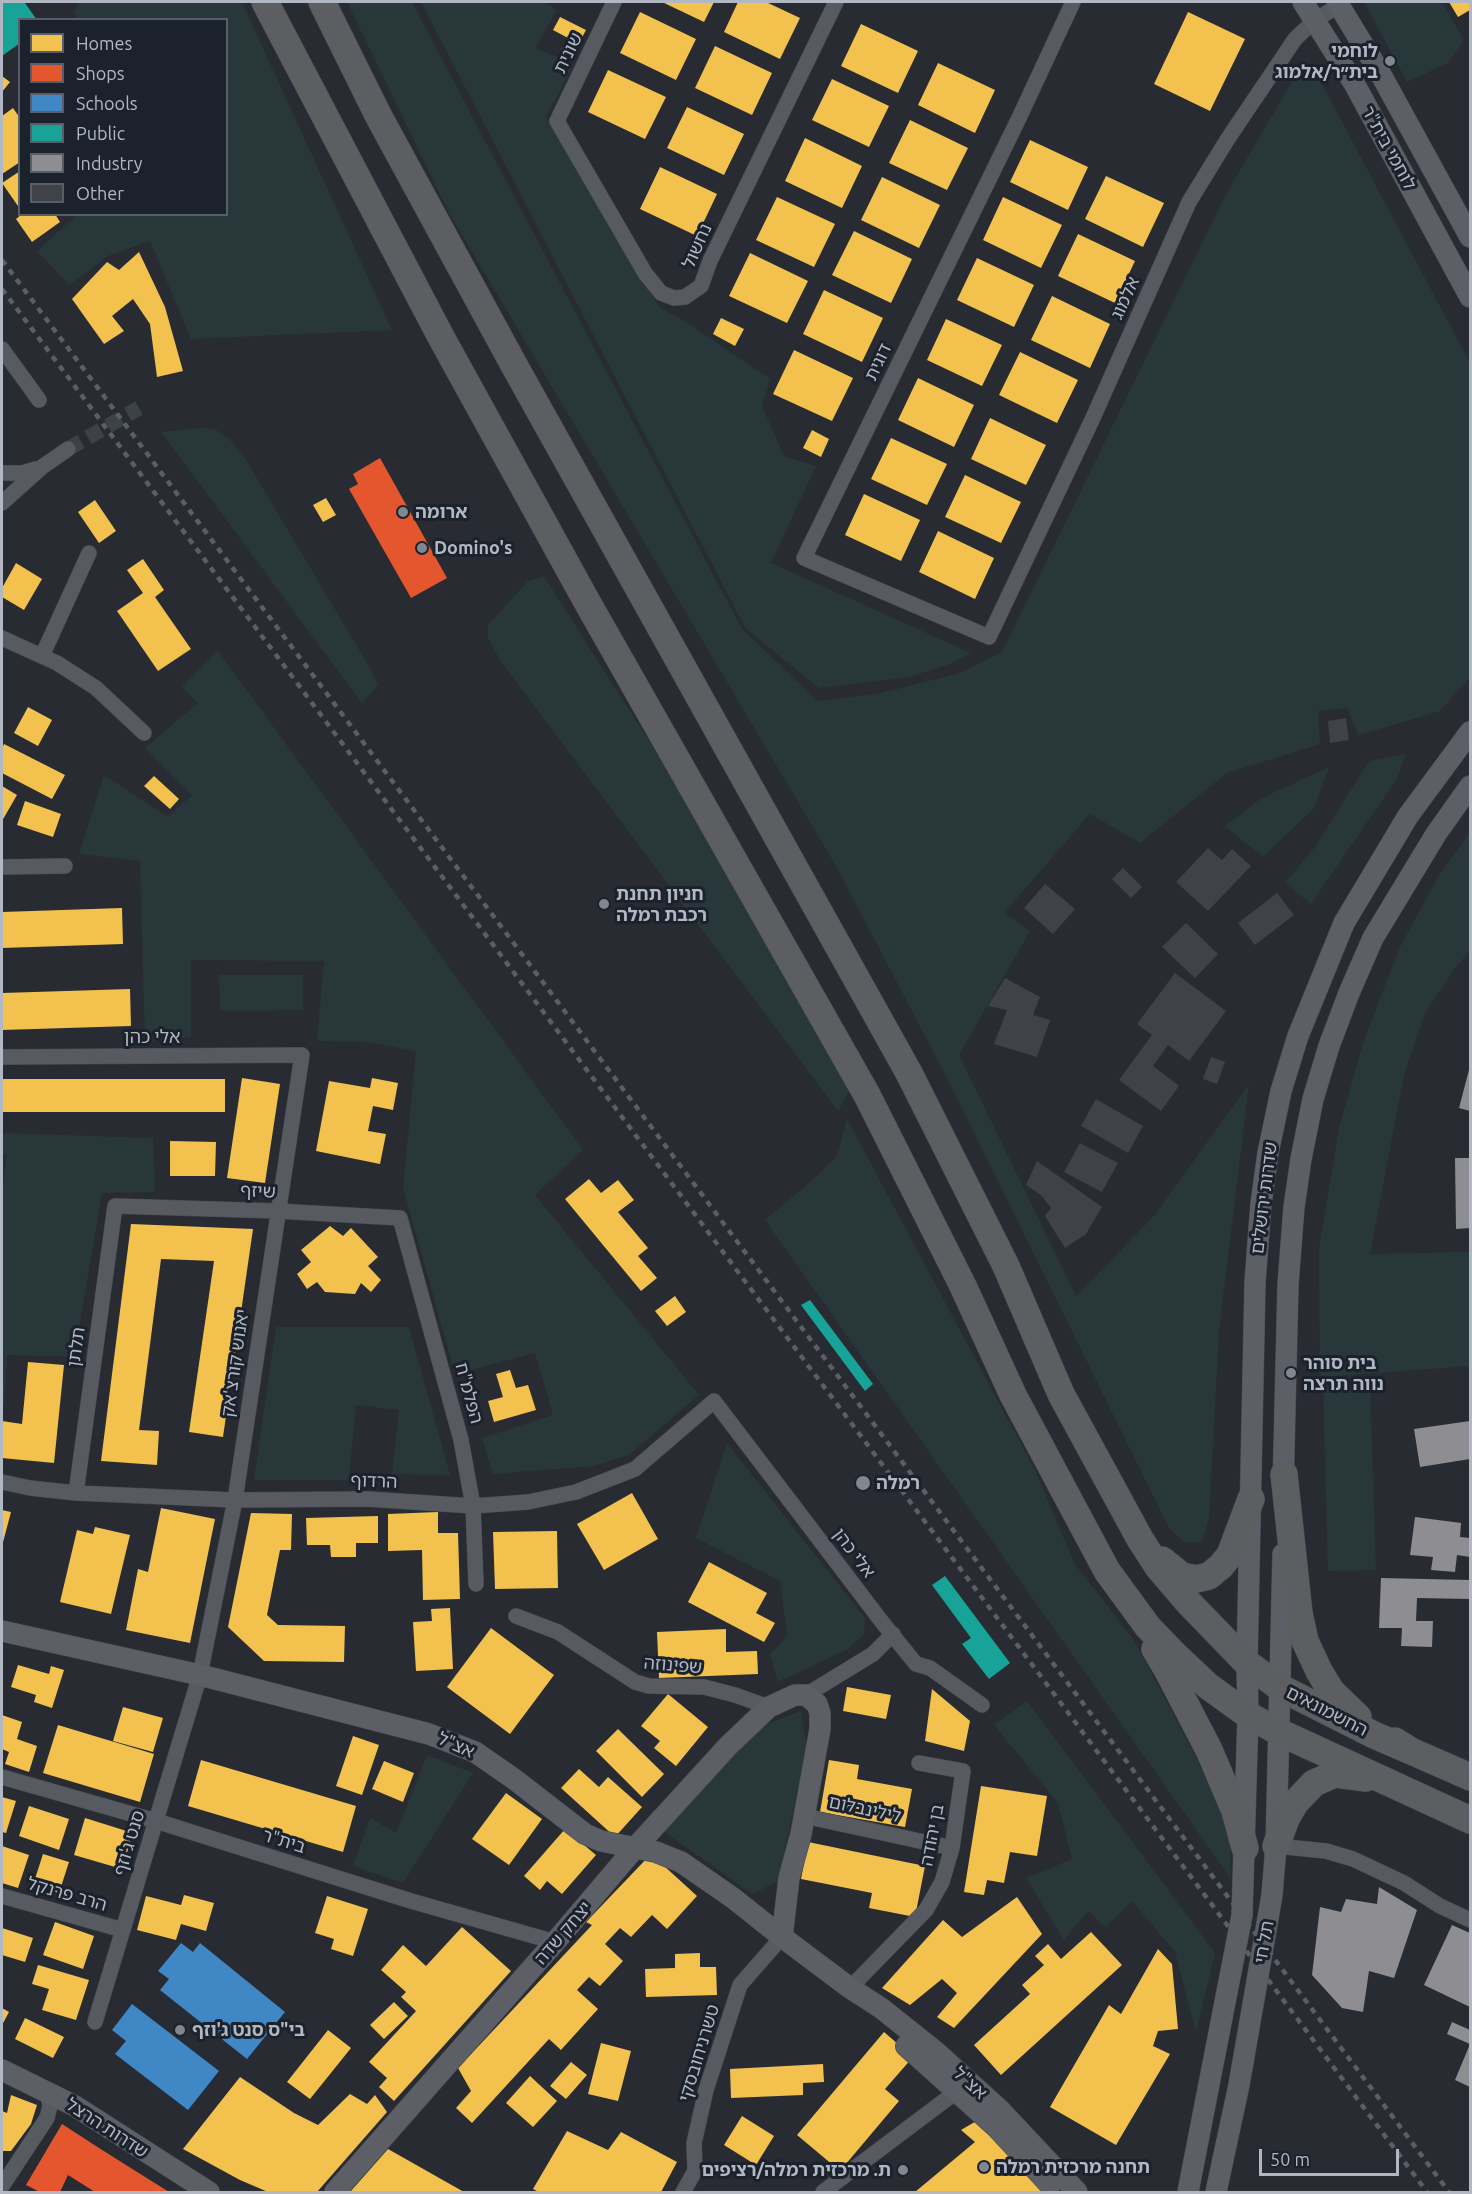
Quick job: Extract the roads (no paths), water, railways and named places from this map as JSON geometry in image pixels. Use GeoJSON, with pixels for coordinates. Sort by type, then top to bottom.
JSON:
{"type":"FeatureCollection","features":[{"type":"Feature","properties":{"kind":"highway"},"geometry":{"type":"LineString","coordinates":[[265,2],[447,348],[586,600],[867,1095],[963,1286],[1012,1395],[1112,1579],[1197,1724],[1235,1811],[1245,1848]]}},
{"type":"Feature","properties":{"kind":"highway"},"geometry":{"type":"LineString","coordinates":[[322,2],[378,115],[508,355],[909,1073],[1006,1266],[1061,1394],[1140,1539],[1168,1567],[1182,1576],[1196,1579],[1209,1576],[1230,1555],[1251,1499]]}},
{"type":"Feature","properties":{"kind":"highway"},"geometry":{"type":"LineString","coordinates":[[1284,1474],[1299,1613],[1305,1641],[1331,1691],[1354,1714],[1411,1751],[1470,1777]]}},
{"type":"Feature","properties":{"kind":"highway","name":"החשמונאים"},"geometry":{"type":"LineString","coordinates":[[1140,1539],[1158,1567],[1187,1601],[1247,1663],[1279,1687],[1411,1751]]}},
{"type":"Feature","properties":{"kind":"highway"},"geometry":{"type":"LineString","coordinates":[[1112,1579],[1148,1627],[1173,1654],[1208,1686],[1248,1715],[1279,1732],[1470,1820]]}},
{"type":"Feature","properties":{"kind":"highway"},"geometry":{"type":"LineString","coordinates":[[1276,1846],[1295,1803],[1314,1783],[1335,1774],[1362,1777],[1407,1792]]}},
{"type":"Feature","properties":{"kind":"street","name":"שונית"},"geometry":{"type":"LineString","coordinates":[[557,121],[614,2]]}},
{"type":"Feature","properties":{"kind":"street","name":"נחשול"},"geometry":{"type":"LineString","coordinates":[[557,121],[645,273],[661,293],[674,298],[685,297],[701,285],[710,261],[836,2]]}},
{"type":"Feature","properties":{"kind":"street","name":"דוגית"},"geometry":{"type":"LineString","coordinates":[[989,637],[804,558],[1074,2]]}},
{"type":"Feature","properties":{"kind":"street","name":"לוחמי בית\"ר"},"geometry":{"type":"LineString","coordinates":[[1303,2],[1378,128],[1470,297]]}},
{"type":"Feature","properties":{"kind":"street","name":"אלמוג"},"geometry":{"type":"LineString","coordinates":[[989,637],[1092,420],[1189,202],[1227,140],[1295,39],[1315,20],[1338,4]]}},
{"type":"Feature","properties":{"kind":"street","name":"לוחמי בית\"ר"},"geometry":{"type":"LineString","coordinates":[[1338,4],[1379,71],[1470,237]]}},
{"type":"Feature","properties":{"kind":"street"},"geometry":{"type":"LineString","coordinates":[[2,349],[39,400]]}},
{"type":"Feature","properties":{"kind":"street"},"geometry":{"type":"LineString","coordinates":[[2,502],[42,467],[68,449]]}},
{"type":"Feature","properties":{"kind":"street"},"geometry":{"type":"LineString","coordinates":[[2,473],[22,473],[42,467]]}},
{"type":"Feature","properties":{"kind":"street"},"geometry":{"type":"LineString","coordinates":[[42,656],[89,553]]}},
{"type":"Feature","properties":{"kind":"street"},"geometry":{"type":"LineString","coordinates":[[2,638],[57,663],[96,688],[144,732]]}},
{"type":"Feature","properties":{"kind":"street","name":"שדרות ירושלים"},"geometry":{"type":"LineString","coordinates":[[1248,1715],[1247,1663],[1256,1271],[1262,1194],[1281,1091],[1298,1035],[1344,923],[1408,816],[1470,732]]}},
{"type":"Feature","properties":{"kind":"street","name":"שדרות ירושלים"},"geometry":{"type":"LineString","coordinates":[[1279,1687],[1288,1273],[1294,1207],[1313,1099],[1329,1046],[1349,993],[1374,938],[1436,834],[1470,786]]}},
{"type":"Feature","properties":{"kind":"street"},"geometry":{"type":"LineString","coordinates":[[2,867],[65,866]]}},
{"type":"Feature","properties":{"kind":"street","name":"אלי כהן"},"geometry":{"type":"LineString","coordinates":[[2,1057],[302,1055]]}},
{"type":"Feature","properties":{"kind":"street","name":"יאנוש קורצ'אק"},"geometry":{"type":"LineString","coordinates":[[200,1675],[235,1500],[302,1055]]}},
{"type":"Feature","properties":{"kind":"street","name":"שיזף"},"geometry":{"type":"LineString","coordinates":[[115,1206],[277,1211],[400,1218]]}},
{"type":"Feature","properties":{"kind":"street","name":"תלתן"},"geometry":{"type":"LineString","coordinates":[[76,1493],[115,1206]]}},
{"type":"Feature","properties":{"kind":"street","name":"הפלמ\"ח"},"geometry":{"type":"LineString","coordinates":[[400,1218],[461,1440],[473,1506],[476,1584]]}},
{"type":"Feature","properties":{"kind":"street","name":"אלי כהן"},"geometry":{"type":"LineString","coordinates":[[714,1401],[916,1664],[930,1668],[982,1705]]}},
{"type":"Feature","properties":{"kind":"street","name":"הרדוף"},"geometry":{"type":"LineString","coordinates":[[2,1482],[30,1488],[76,1493],[235,1500],[368,1499],[473,1506],[528,1502],[576,1492],[635,1468],[714,1401]]}},
{"type":"Feature","properties":{"kind":"street","name":"שפינוזה"},"geometry":{"type":"LineString","coordinates":[[516,1616],[558,1632],[635,1682],[649,1686],[704,1687],[769,1707]]}},
{"type":"Feature","properties":{"kind":"street","name":"אצ\"ל"},"geometry":{"type":"LineString","coordinates":[[2,1631],[200,1675],[429,1734],[474,1752],[514,1779],[585,1834],[601,1841],[634,1849],[656,1851],[681,1862],[743,1905],[850,1988],[872,2018],[967,2090],[1077,2193]]}},
{"type":"Feature","properties":{"kind":"street"},"geometry":{"type":"LineString","coordinates":[[782,1937],[789,1878],[804,1816],[820,1729],[820,1713],[811,1699],[829,1681],[873,1654],[893,1634]]}},
{"type":"Feature","properties":{"kind":"street","name":"סנט ג'וזף"},"geometry":{"type":"LineString","coordinates":[[95,2022],[200,1675]]}},
{"type":"Feature","properties":{"kind":"street","name":"תל חי"},"geometry":{"type":"LineString","coordinates":[[1216,2193],[1239,2085],[1264,1945],[1276,1846],[1279,1687]]}},
{"type":"Feature","properties":{"kind":"street","name":"יצחק שדה"},"geometry":{"type":"LineString","coordinates":[[334,2193],[634,1849],[729,1745],[769,1707],[795,1695],[811,1699]]}},
{"type":"Feature","properties":{"kind":"street","name":"תל חי"},"geometry":{"type":"LineString","coordinates":[[1188,2193],[1242,1916],[1248,1715]]}},
{"type":"Feature","properties":{"kind":"street","name":"בן יהודה"},"geometry":{"type":"LineString","coordinates":[[850,1988],[926,1910],[942,1882],[952,1848],[963,1771],[919,1763]]}},
{"type":"Feature","properties":{"kind":"street","name":"בית\"ר"},"geometry":{"type":"LineString","coordinates":[[2,1778],[156,1821],[411,1901],[555,1942]]}},
{"type":"Feature","properties":{"kind":"street","name":"לילינבלום"},"geometry":{"type":"LineString","coordinates":[[804,1816],[952,1848]]}},
{"type":"Feature","properties":{"kind":"street"},"geometry":{"type":"LineString","coordinates":[[1276,1846],[1326,1851],[1353,1859],[1404,1883],[1440,1906],[1470,1920]]}},
{"type":"Feature","properties":{"kind":"street"},"geometry":{"type":"LineString","coordinates":[[743,1905],[771,1901],[781,1893],[789,1878]]}},
{"type":"Feature","properties":{"kind":"street","name":"הרב פרנקל"},"geometry":{"type":"LineString","coordinates":[[2,1896],[123,1930]]}},
{"type":"Feature","properties":{"kind":"street","name":"טשרניחובסקי"},"geometry":{"type":"LineString","coordinates":[[683,2193],[695,2171],[694,2144],[706,2090],[740,1985],[782,1937]]}},
{"type":"Feature","properties":{"kind":"street","name":"שדרות הרצל"},"geometry":{"type":"LineString","coordinates":[[2,2070],[75,2106],[209,2193]]}},
{"type":"Feature","properties":{"kind":"street"},"geometry":{"type":"LineString","coordinates":[[823,2193],[967,2090]]}},
{"type":"Feature","properties":{"kind":"street","name":"אצ\"ל"},"geometry":{"type":"LineString","coordinates":[[967,2090],[996,2127],[1057,2193]]}},
{"type":"Feature","properties":{"kind":"street"},"geometry":{"type":"LineString","coordinates":[[2,2186],[47,2118],[50,2106],[47,2091]]}},
{"type":"Feature","properties":{"kind":"tunnel"},"geometry":{"type":"LineString","coordinates":[[68,449],[139,408]]}},
{"type":"Feature","properties":{"kind":"railway"},"geometry":{"type":"LineString","coordinates":[[2,260],[1449,2192]]}},
{"type":"Feature","properties":{"kind":"railway"},"geometry":{"type":"LineString","coordinates":[[2,289],[1427,2192]]}},
{"type":"Feature","properties":{"kind":"place","name":"לוחמי בית״ר/אלמוג"},"geometry":{"type":"Point","coordinates":[1390,61]}},
{"type":"Feature","properties":{"kind":"place","name":"ארומה"},"geometry":{"type":"Point","coordinates":[403,512]}},
{"type":"Feature","properties":{"kind":"place","name":"Domino's"},"geometry":{"type":"Point","coordinates":[422,548]}},
{"type":"Feature","properties":{"kind":"place","name":"חניון תחנת רכבת רמלה"},"geometry":{"type":"Point","coordinates":[604,904]}},
{"type":"Feature","properties":{"kind":"place","name":"בית סוהר נווה תרצה"},"geometry":{"type":"Point","coordinates":[1291,1373]}},
{"type":"Feature","properties":{"kind":"place","name":"רמלה"},"geometry":{"type":"Point","coordinates":[863,1483]}},
{"type":"Feature","properties":{"kind":"place","name":"בי\"ס סנט ג'וזף"},"geometry":{"type":"Point","coordinates":[180,2030]}},
{"type":"Feature","properties":{"kind":"place","name":"תחנה מרכזית רמלה"},"geometry":{"type":"Point","coordinates":[984,2167]}},
{"type":"Feature","properties":{"kind":"place","name":"ת. מרכזית רמלה/רציפים"},"geometry":{"type":"Point","coordinates":[903,2170]}}]}
